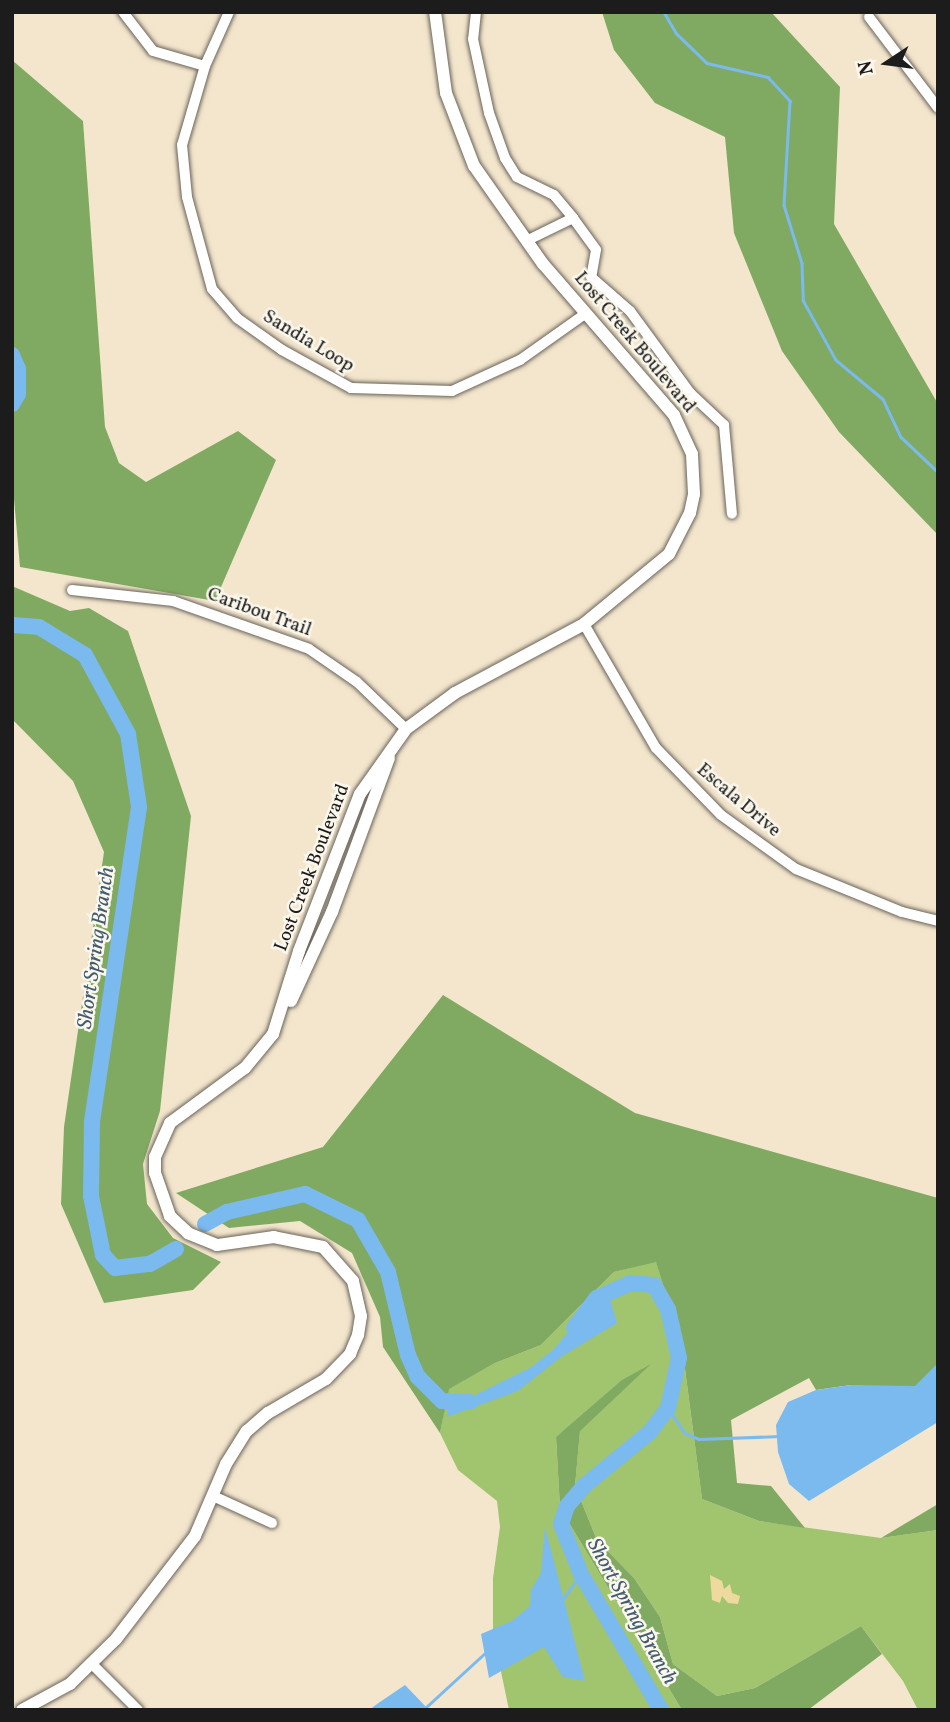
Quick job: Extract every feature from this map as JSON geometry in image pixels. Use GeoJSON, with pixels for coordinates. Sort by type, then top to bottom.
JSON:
{"type":"FeatureCollection","features":[{"type":"Feature","properties":{"kind":"street"},"geometry":{"type":"LineString","coordinates":[[123,12],[153,51],[205,66]]}},
{"type":"Feature","properties":{"kind":"street","name":"Sandia Loop"},"geometry":{"type":"LineString","coordinates":[[229,12],[205,66],[182,145],[187,197],[212,289],[237,318],[267,341],[351,388],[452,391],[520,360],[585,314]]}},
{"type":"Feature","properties":{"kind":"street","name":"Lost Creek Boulevard"},"geometry":{"type":"LineString","coordinates":[[283,1012],[299,951],[347,827],[376,767],[406,729],[455,693],[584,624],[646,575],[683,534],[694,494],[695,474],[685,434],[674,415],[585,314],[526,241],[474,166],[454,121],[435,12]]}},
{"type":"Feature","properties":{"kind":"street"},"geometry":{"type":"LineString","coordinates":[[476,12],[475,48],[489,113],[505,158],[517,177],[554,195],[573,218],[596,250],[591,277],[630,311],[690,393],[724,425],[732,514]]}},
{"type":"Feature","properties":{"kind":"street"},"geometry":{"type":"LineString","coordinates":[[869,17],[938,108]]}},
{"type":"Feature","properties":{"kind":"street"},"geometry":{"type":"LineString","coordinates":[[526,241],[573,218]]}},
{"type":"Feature","properties":{"kind":"street","name":"Caribou Trail"},"geometry":{"type":"LineString","coordinates":[[72,590],[173,601],[309,649],[357,682],[406,729]]}},
{"type":"Feature","properties":{"kind":"street","name":"Escala Drive"},"geometry":{"type":"LineString","coordinates":[[584,624],[656,748],[721,815],[796,869],[902,912],[938,921]]}},
{"type":"Feature","properties":{"kind":"street","name":"Lost Creek Boulevard"},"geometry":{"type":"LineString","coordinates":[[22,1710],[48,1699],[93,1665],[177,1563],[213,1496],[226,1464],[247,1431],[341,1366],[358,1335],[361,1316],[347,1269],[323,1247],[295,1238],[234,1246],[202,1240],[170,1216],[157,1188],[155,1157],[170,1123],[245,1068],[273,1034],[310,965],[394,745]]}},
{"type":"Feature","properties":{"kind":"street"},"geometry":{"type":"LineString","coordinates":[[347,827],[361,832]]}},
{"type":"Feature","properties":{"kind":"street"},"geometry":{"type":"LineString","coordinates":[[213,1496],[272,1523]]}},
{"type":"Feature","properties":{"kind":"street"},"geometry":{"type":"LineString","coordinates":[[93,1665],[138,1710]]}},
{"type":"Feature","properties":{"kind":"green space"},"geometry":{"type":"Polygon","coordinates":[[[602,12],[771,12],[840,87],[834,224],[938,404],[938,535],[839,432],[782,351],[734,233],[725,137],[655,103],[614,50],[602,12]]]}},
{"type":"Feature","properties":{"kind":"green space"},"geometry":{"type":"Polygon","coordinates":[[[12,60],[83,121],[105,427],[119,463],[146,482],[238,431],[276,460],[215,601],[20,567],[12,476],[12,60]]]}},
{"type":"Feature","properties":{"kind":"green space"},"geometry":{"type":"Polygon","coordinates":[[[12,586],[70,611],[89,608],[128,631],[191,816],[160,1111],[143,1164],[147,1204],[173,1238],[221,1262],[193,1290],[104,1303],[61,1204],[64,1127],[104,852],[73,781],[12,719],[12,586]]]}},
{"type":"Feature","properties":{"kind":"green space"},"geometry":{"type":"Polygon","coordinates":[[[443,995],[635,1113],[938,1198],[938,1365],[916,1390],[851,1385],[816,1390],[809,1378],[731,1420],[737,1483],[771,1486],[805,1528],[759,1521],[702,1499],[682,1346],[656,1262],[614,1272],[541,1345],[495,1363],[449,1389],[440,1433],[383,1347],[380,1317],[352,1253],[300,1221],[229,1228],[176,1193],[323,1147],[443,995]]]}},
{"type":"Feature","properties":{"kind":"green space"},"geometry":{"type":"Polygon","coordinates":[[[656,1261],[682,1346],[702,1499],[759,1521],[881,1538],[938,1530],[938,1710],[918,1710],[903,1681],[861,1626],[755,1688],[717,1696],[673,1664],[660,1617],[634,1578],[597,1540],[575,1486],[580,1430],[647,1366],[556,1437],[560,1508],[682,1710],[509,1710],[493,1633],[493,1578],[500,1527],[497,1501],[458,1470],[440,1433],[448,1389],[495,1363],[541,1345],[614,1272],[656,1261]]]}},
{"type":"Feature","properties":{"kind":"green space"},"geometry":{"type":"Polygon","coordinates":[[[651,1364],[580,1431],[575,1486],[597,1540],[634,1578],[660,1617],[673,1664],[717,1696],[755,1688],[861,1626],[882,1654],[808,1710],[682,1710],[560,1508],[556,1437],[622,1380],[651,1364]]]}},
{"type":"Feature","properties":{"kind":"green space"},"geometry":{"type":"Polygon","coordinates":[[[938,1504],[938,1530],[881,1538],[938,1504]]]}},
{"type":"Feature","properties":{"kind":"sand"},"geometry":{"type":"Polygon","coordinates":[[[710,1575],[722,1581],[724,1589],[730,1584],[732,1593],[740,1596],[738,1604],[728,1603],[722,1596],[720,1603],[712,1600],[710,1575]]]}},
{"type":"Feature","properties":{"kind":"water"},"geometry":{"type":"Polygon","coordinates":[[[610,1299],[617,1323],[561,1357],[518,1391],[447,1417],[449,1402],[469,1398],[530,1368],[553,1350],[588,1309],[610,1299]]]}},
{"type":"Feature","properties":{"kind":"water"},"geometry":{"type":"Polygon","coordinates":[[[938,1363],[938,1422],[809,1501],[789,1484],[778,1452],[776,1425],[788,1402],[816,1390],[851,1385],[915,1386],[938,1363]]]}},
{"type":"Feature","properties":{"kind":"water"},"geometry":{"type":"Polygon","coordinates":[[[545,1527],[585,1681],[563,1677],[544,1647],[489,1678],[481,1634],[512,1621],[530,1606],[531,1590],[541,1573],[545,1527]]]}},
{"type":"Feature","properties":{"kind":"water"},"geometry":{"type":"Polygon","coordinates":[[[405,1685],[429,1710],[369,1710],[377,1704],[405,1685]]]}},
{"type":"Feature","properties":{"kind":"waterway"},"geometry":{"type":"LineString","coordinates":[[664,12],[676,33],[707,63],[768,77],[790,101],[784,205],[802,263],[803,300],[836,360],[883,399],[901,437],[938,472]]}},
{"type":"Feature","properties":{"kind":"waterway","name":"Short Spring Branch"},"geometry":{"type":"LineString","coordinates":[[12,355],[18,369],[18,394],[12,404]]}},
{"type":"Feature","properties":{"kind":"waterway","name":"Short Spring Branch"},"geometry":{"type":"LineString","coordinates":[[12,625],[39,627],[85,655],[128,734],[139,807],[92,1123],[91,1196],[103,1255],[115,1268],[150,1264],[176,1249]]}},
{"type":"Feature","properties":{"kind":"waterway","name":"Short Spring Branch"},"geometry":{"type":"LineString","coordinates":[[205,1224],[227,1212],[305,1194],[358,1220],[388,1272],[408,1355],[418,1377],[442,1401],[470,1402]]}},
{"type":"Feature","properties":{"kind":"waterway","name":"Short Spring Branch"},"geometry":{"type":"LineString","coordinates":[[574,1328],[597,1298],[630,1283],[654,1285],[668,1309],[679,1358],[668,1408],[650,1432],[584,1486],[567,1506],[561,1524],[581,1574],[661,1710]]}},
{"type":"Feature","properties":{"kind":"waterway"},"geometry":{"type":"LineString","coordinates":[[668,1408],[685,1433],[699,1439],[780,1436]]}},
{"type":"Feature","properties":{"kind":"waterway"},"geometry":{"type":"LineString","coordinates":[[562,1600],[581,1574]]}},
{"type":"Feature","properties":{"kind":"waterway"},"geometry":{"type":"LineString","coordinates":[[423,1710],[485,1653]]}}]}
